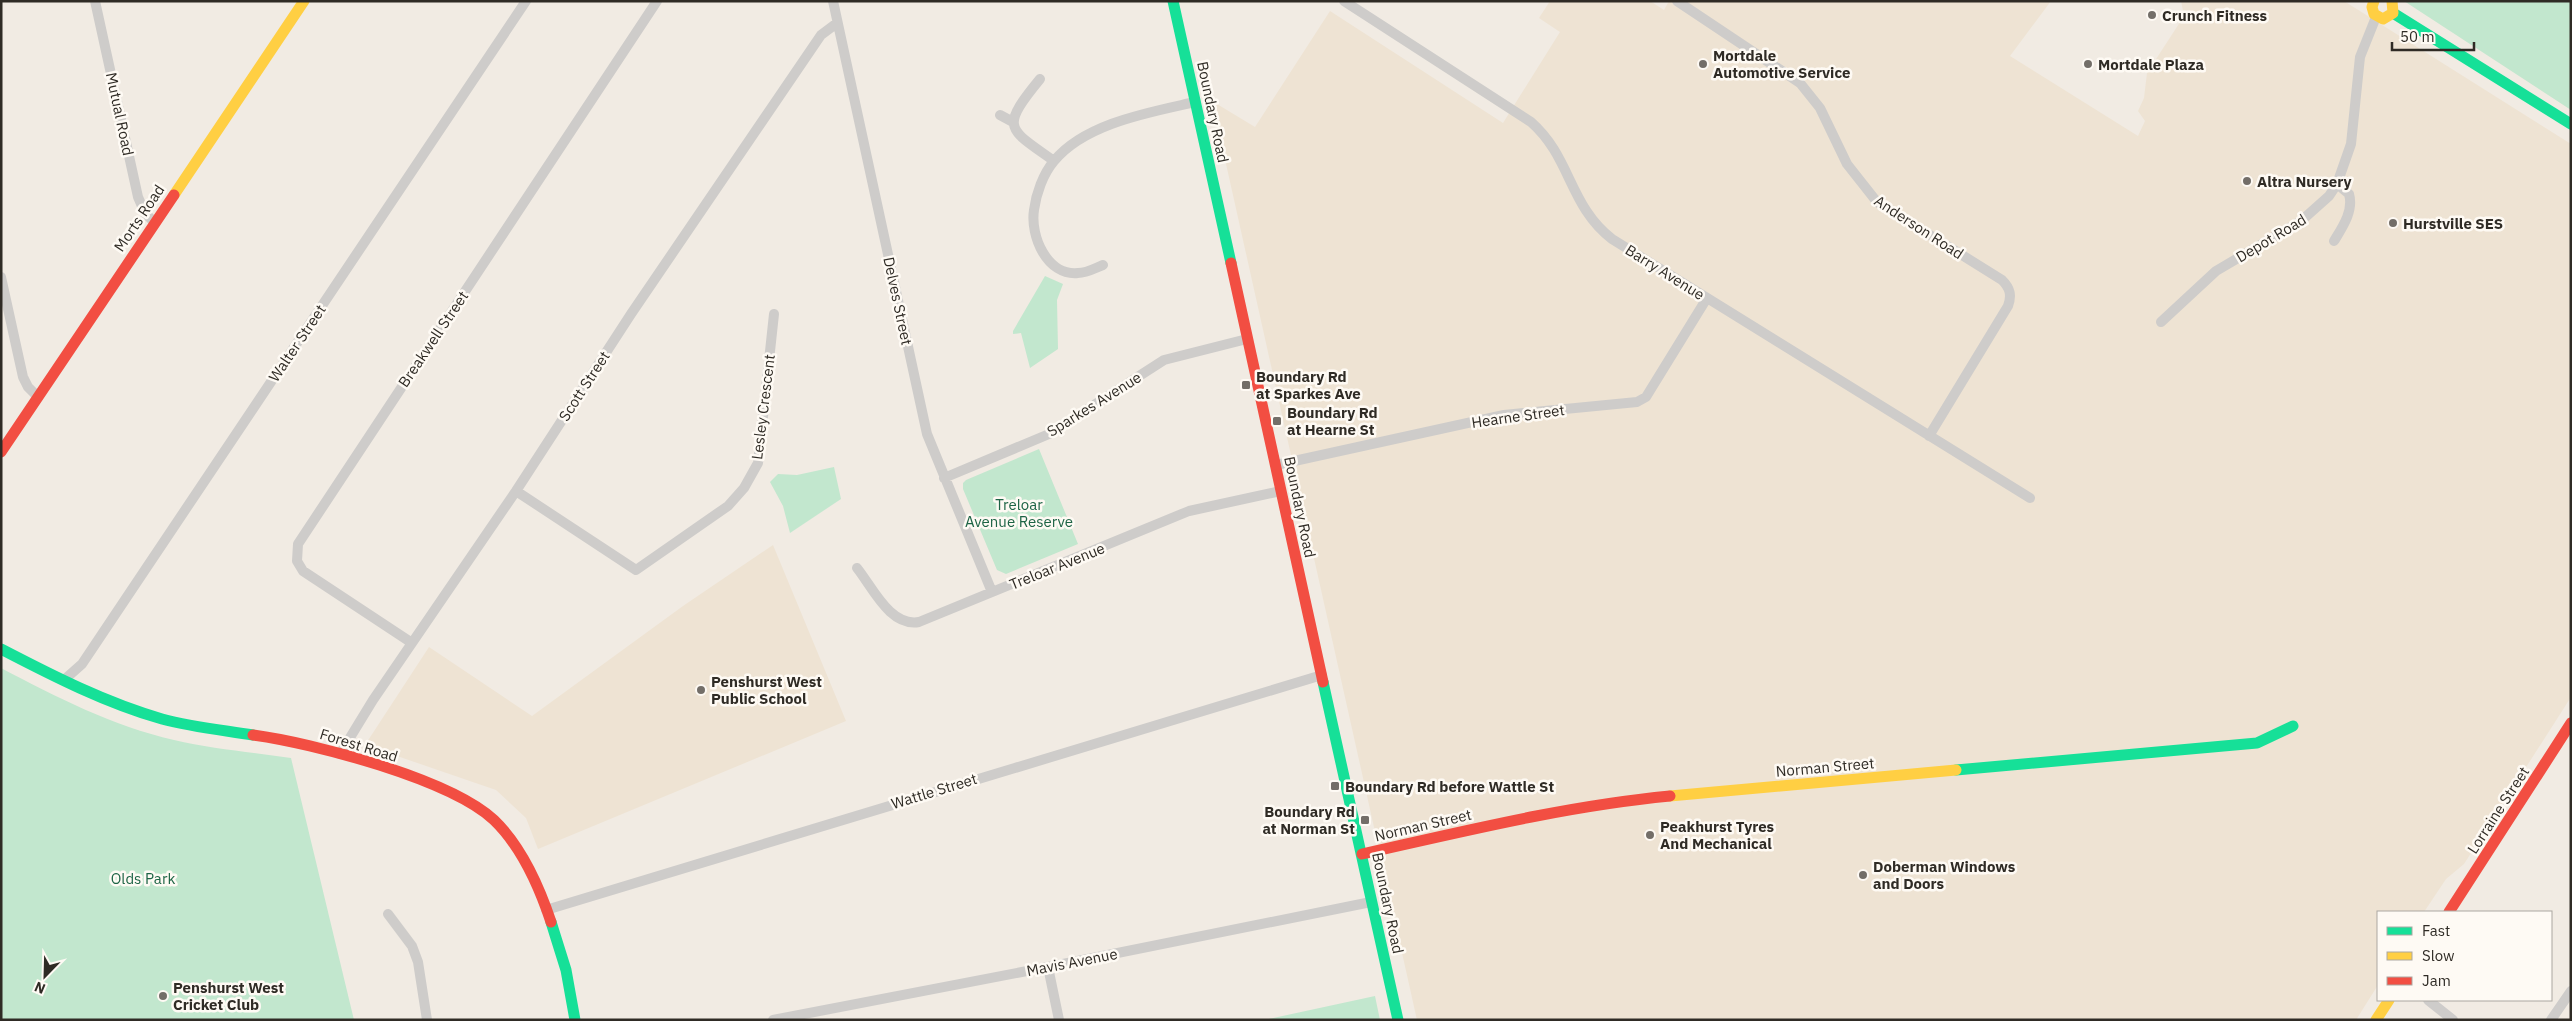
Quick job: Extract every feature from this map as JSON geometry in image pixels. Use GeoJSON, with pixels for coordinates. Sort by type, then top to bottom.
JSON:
{"type":"FeatureCollection","features":[{"type":"Feature","properties":{"kind":"street","name":"Mutual Road"},"geometry":{"type":"LineString","coordinates":[[95,1],[138,197],[145,213],[154,222]]}},
{"type":"Feature","properties":{"kind":"street","name":"Morts Road"},"geometry":{"type":"LineString","coordinates":[[1,452],[304,1]]}},
{"type":"Feature","properties":{"kind":"street","name":"Walter Street"},"geometry":{"type":"LineString","coordinates":[[64,680],[82,664],[526,1]]}},
{"type":"Feature","properties":{"kind":"street","name":"Breakwell Street"},"geometry":{"type":"LineString","coordinates":[[412,643],[303,571],[297,561],[298,544],[657,1]]}},
{"type":"Feature","properties":{"kind":"street","name":"Delves Street"},"geometry":{"type":"LineString","coordinates":[[833,1],[836,23],[927,434],[992,592]]}},
{"type":"Feature","properties":{"kind":"street","name":"Boundary Road"},"geometry":{"type":"LineString","coordinates":[[1173,1],[1398,1020]]}},
{"type":"Feature","properties":{"kind":"street","name":"Barry Avenue"},"geometry":{"type":"LineString","coordinates":[[1344,1],[1531,122],[1555,149],[1581,205],[1594,224],[1621,246],[2030,498]]}},
{"type":"Feature","properties":{"kind":"street","name":"Anderson Road"},"geometry":{"type":"LineString","coordinates":[[1677,1],[1800,83],[1820,108],[1847,164],[1877,202],[2002,280],[2009,288],[2008,306],[1929,436]]}},
{"type":"Feature","properties":{"kind":"street"},"geometry":{"type":"LineString","coordinates":[[2374,1],[2372,7],[2376,16],[2384,19],[2392,7],[2571,124]]}},
{"type":"Feature","properties":{"kind":"street","name":"Depot Road"},"geometry":{"type":"LineString","coordinates":[[2161,322],[2216,271],[2311,215],[2337,184],[2351,144],[2360,57],[2376,16]]}},
{"type":"Feature","properties":{"kind":"street","name":"Scott Street"},"geometry":{"type":"LineString","coordinates":[[340,754],[412,643],[516,491],[631,314],[804,59],[821,35],[836,23]]}},
{"type":"Feature","properties":{"kind":"street"},"geometry":{"type":"LineString","coordinates":[[1040,80],[1027,96],[1014,122],[1014,128],[1018,136],[1054,161]]}},
{"type":"Feature","properties":{"kind":"street"},"geometry":{"type":"LineString","coordinates":[[1103,265],[1078,273],[1066,272],[1053,265],[1042,251],[1034,227],[1034,210],[1039,190],[1054,161],[1074,144],[1108,126],[1139,115],[1195,102]]}},
{"type":"Feature","properties":{"kind":"street"},"geometry":{"type":"LineString","coordinates":[[1000,115],[1014,122]]}},
{"type":"Feature","properties":{"kind":"street"},"geometry":{"type":"LineString","coordinates":[[2334,241],[2346,221],[2350,199],[2346,190],[2337,184]]}},
{"type":"Feature","properties":{"kind":"street"},"geometry":{"type":"LineString","coordinates":[[1,277],[23,376],[28,387],[38,396]]}},
{"type":"Feature","properties":{"kind":"street","name":"Hearne Street"},"geometry":{"type":"LineString","coordinates":[[1276,465],[1504,415],[1637,402],[1646,397],[1707,298]]}},
{"type":"Feature","properties":{"kind":"street","name":"Lesley Crescent"},"geometry":{"type":"LineString","coordinates":[[516,491],[636,570],[728,506],[744,488],[758,462],[774,314]]}},
{"type":"Feature","properties":{"kind":"street","name":"Sparkes Avenue"},"geometry":{"type":"LineString","coordinates":[[944,478],[1049,434],[1164,360],[1180,354],[1247,339]]}},
{"type":"Feature","properties":{"kind":"street","name":"Treloar Avenue"},"geometry":{"type":"LineString","coordinates":[[857,568],[894,616],[906,623],[919,622],[1189,511],[1282,491]]}},
{"type":"Feature","properties":{"kind":"street","name":"Forest Road"},"geometry":{"type":"LineString","coordinates":[[1,650],[132,710],[197,727],[304,744],[340,754],[441,788],[478,808],[495,821],[515,845],[529,869],[546,910],[569,979],[575,1020]]}},
{"type":"Feature","properties":{"kind":"street","name":"Wattle Street"},"geometry":{"type":"LineString","coordinates":[[546,910],[1322,674]]}},
{"type":"Feature","properties":{"kind":"street","name":"Lorraine Street"},"geometry":{"type":"LineString","coordinates":[[2450,911],[2571,723]]}},
{"type":"Feature","properties":{"kind":"street","name":"Norman Street"},"geometry":{"type":"LineString","coordinates":[[1362,854],[1539,814],[1610,802],[2257,743],[2292,726]]}},
{"type":"Feature","properties":{"kind":"street","name":"Mavis Avenue"},"geometry":{"type":"LineString","coordinates":[[773,1020],[1048,968],[1371,902]]}},
{"type":"Feature","properties":{"kind":"street"},"geometry":{"type":"LineString","coordinates":[[388,914],[412,946],[418,962],[426,1020]]}},
{"type":"Feature","properties":{"kind":"street"},"geometry":{"type":"LineString","coordinates":[[1048,968],[1059,1020]]}},
{"type":"Feature","properties":{"kind":"street"},"geometry":{"type":"LineString","coordinates":[[2551,1020],[2571,991]]}},
{"type":"Feature","properties":{"kind":"street"},"geometry":{"type":"LineString","coordinates":[[2376,1020],[2388,1001]]}},
{"type":"Feature","properties":{"kind":"street"},"geometry":{"type":"LineString","coordinates":[[2429,1001],[2453,1020]]}},
{"type":"Feature","properties":{"kind":"shaded area"},"geometry":{"type":"Polygon","coordinates":[[[1550,1],[1650,1],[1664,10],[1669,1],[2051,1],[2010,56],[2138,136],[2145,121],[2138,111],[2144,98],[2147,73],[2184,16],[2181,1],[2344,1],[2571,144],[2571,697],[2464,864],[2446,879],[2425,911],[2377,911],[2377,987],[2356,1020],[1417,1020],[1212,101],[1255,127],[1330,11],[1503,123],[1560,32],[1539,18],[1550,1]]]}},
{"type":"Feature","properties":{"kind":"shaded area","name":"Penshurst West Public School"},"geometry":{"type":"Polygon","coordinates":[[[773,545],[846,721],[538,849],[526,818],[496,790],[365,745],[429,647],[532,716],[683,606],[773,545]]]}},
{"type":"Feature","properties":{"kind":"green space"},"geometry":{"type":"Polygon","coordinates":[[[2404,1],[2571,1],[2571,110],[2404,1]]]}},
{"type":"Feature","properties":{"kind":"green space"},"geometry":{"type":"Polygon","coordinates":[[[1045,276],[1063,284],[1057,300],[1058,349],[1030,368],[1021,333],[1013,334],[1013,331],[1045,276]]]}},
{"type":"Feature","properties":{"kind":"green space","name":"Treloar Avenue Reserve"},"geometry":{"type":"Polygon","coordinates":[[[1039,449],[1078,544],[1006,574],[997,570],[963,489],[963,483],[966,480],[1039,449]]]}},
{"type":"Feature","properties":{"kind":"green space"},"geometry":{"type":"Polygon","coordinates":[[[834,467],[841,499],[790,533],[783,506],[770,482],[778,474],[797,475],[834,467]]]}},
{"type":"Feature","properties":{"kind":"green space","name":"Olds Park"},"geometry":{"type":"Polygon","coordinates":[[[1,668],[85,710],[151,734],[203,746],[291,758],[354,1020],[1,1020],[1,668]]]}},
{"type":"Feature","properties":{"kind":"green space"},"geometry":{"type":"Polygon","coordinates":[[[1375,996],[1380,1020],[1264,1020],[1375,996]]]}},
{"type":"Feature","properties":{"kind":"traffic: fast"},"geometry":{"type":"LineString","coordinates":[[1173,1],[1231,263]]}},
{"type":"Feature","properties":{"kind":"traffic: fast"},"geometry":{"type":"LineString","coordinates":[[2393,13],[2571,124]]}},
{"type":"Feature","properties":{"kind":"traffic: fast"},"geometry":{"type":"LineString","coordinates":[[1,649],[80,688],[141,713],[185,724],[253,735]]}},
{"type":"Feature","properties":{"kind":"traffic: fast"},"geometry":{"type":"LineString","coordinates":[[1323,682],[1398,1020]]}},
{"type":"Feature","properties":{"kind":"traffic: fast"},"geometry":{"type":"LineString","coordinates":[[1956,770],[2257,743],[2293,726]]}},
{"type":"Feature","properties":{"kind":"traffic: fast"},"geometry":{"type":"LineString","coordinates":[[551,922],[566,970],[575,1020]]}},
{"type":"Feature","properties":{"kind":"traffic: slow"},"geometry":{"type":"LineString","coordinates":[[174,195],[304,1]]}},
{"type":"Feature","properties":{"kind":"traffic: slow"},"geometry":{"type":"LineString","coordinates":[[2374,1],[2372,7],[2374,14],[2383,19],[2393,13],[2392,1]]}},
{"type":"Feature","properties":{"kind":"traffic: slow"},"geometry":{"type":"LineString","coordinates":[[1670,796],[1956,770]]}},
{"type":"Feature","properties":{"kind":"traffic: slow"},"geometry":{"type":"LineString","coordinates":[[2376,1020],[2388,1001]]}},
{"type":"Feature","properties":{"kind":"traffic: jam"},"geometry":{"type":"LineString","coordinates":[[1,452],[174,195]]}},
{"type":"Feature","properties":{"kind":"traffic: jam"},"geometry":{"type":"LineString","coordinates":[[1231,263],[1323,682]]}},
{"type":"Feature","properties":{"kind":"traffic: jam"},"geometry":{"type":"LineString","coordinates":[[2450,911],[2571,723]]}},
{"type":"Feature","properties":{"kind":"traffic: jam"},"geometry":{"type":"LineString","coordinates":[[253,735],[310,746],[379,765],[414,777],[473,805],[494,820],[513,842],[529,868],[551,922]]}},
{"type":"Feature","properties":{"kind":"traffic: jam"},"geometry":{"type":"LineString","coordinates":[[1362,854],[1554,813],[1631,800],[1670,796]]}},
{"type":"Feature","properties":{"kind":"place","name":"Crunch Fitness"},"geometry":{"type":"Point","coordinates":[2152,15]}},
{"type":"Feature","properties":{"kind":"place","name":"Mortdale Automotive Service"},"geometry":{"type":"Point","coordinates":[1703,64]}},
{"type":"Feature","properties":{"kind":"place","name":"Mortdale Plaza"},"geometry":{"type":"Point","coordinates":[2088,64]}},
{"type":"Feature","properties":{"kind":"place","name":"Altra Nursery"},"geometry":{"type":"Point","coordinates":[2247,181]}},
{"type":"Feature","properties":{"kind":"place","name":"Hurstville SES"},"geometry":{"type":"Point","coordinates":[2393,223]}},
{"type":"Feature","properties":{"kind":"place","name":"Boundary Rd at Sparkes Ave"},"geometry":{"type":"Point","coordinates":[1246,385]}},
{"type":"Feature","properties":{"kind":"place","name":"Boundary Rd at Hearne St"},"geometry":{"type":"Point","coordinates":[1277,421]}},
{"type":"Feature","properties":{"kind":"place","name":"Penshurst West Public School"},"geometry":{"type":"Point","coordinates":[701,690]}},
{"type":"Feature","properties":{"kind":"place","name":"Boundary Rd before Wattle St"},"geometry":{"type":"Point","coordinates":[1335,786]}},
{"type":"Feature","properties":{"kind":"place","name":"Boundary Rd at Norman St"},"geometry":{"type":"Point","coordinates":[1365,820]}},
{"type":"Feature","properties":{"kind":"place","name":"Peakhurst Tyres And Mechanical"},"geometry":{"type":"Point","coordinates":[1650,835]}},
{"type":"Feature","properties":{"kind":"place","name":"Doberman Windows and Doors"},"geometry":{"type":"Point","coordinates":[1863,875]}},
{"type":"Feature","properties":{"kind":"place","name":"Penshurst West Cricket Club"},"geometry":{"type":"Point","coordinates":[163,996]}}]}
